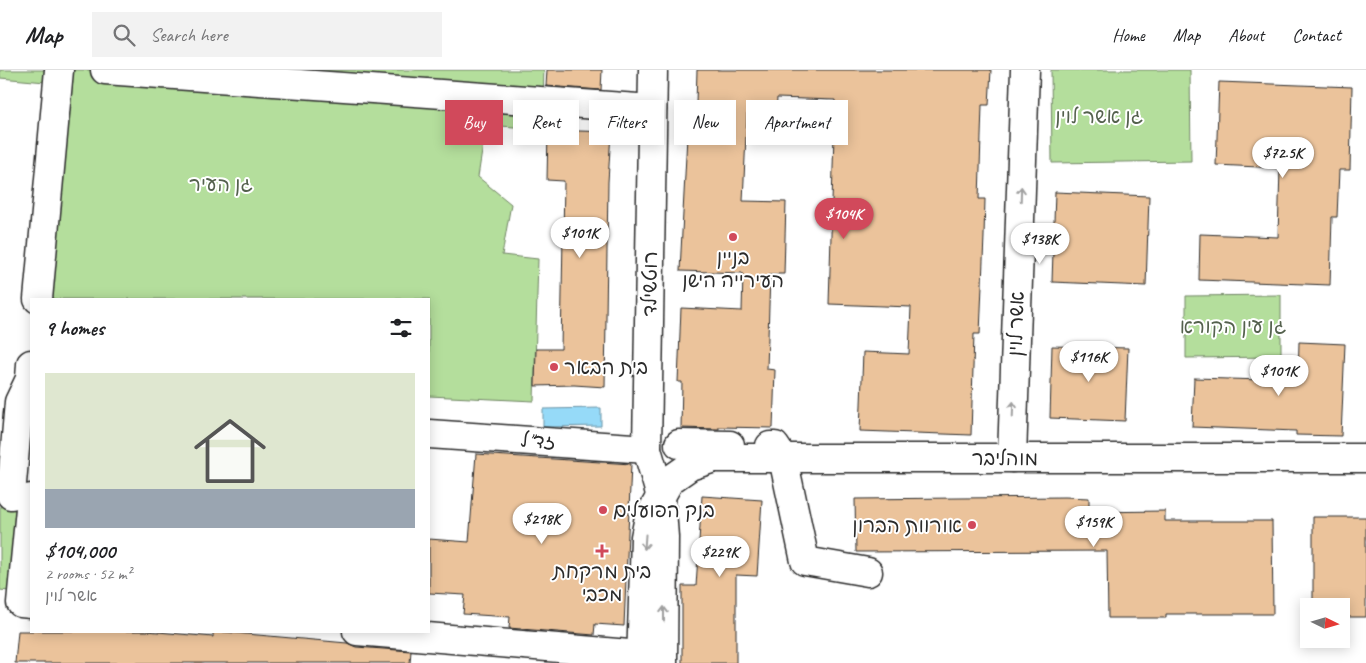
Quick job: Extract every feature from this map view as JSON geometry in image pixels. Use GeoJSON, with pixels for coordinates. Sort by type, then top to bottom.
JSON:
{"type":"FeatureCollection","features":[{"type":"Feature","properties":{"kind":"street"},"geometry":{"type":"LineString","coordinates":[[38,298],[59,70]]}},
{"type":"Feature","properties":{"kind":"street"},"geometry":{"type":"LineString","coordinates":[[105,70],[589,105]]}},
{"type":"Feature","properties":{"kind":"street","name":"רוטשילד"},"geometry":{"type":"LineString","coordinates":[[652,70],[652,100]]}},
{"type":"Feature","properties":{"kind":"street","name":"אשר לוין"},"geometry":{"type":"LineString","coordinates":[[1012,458],[1025,70]]}},
{"type":"Feature","properties":{"kind":"street","name":"רוטשילד"},"geometry":{"type":"LineString","coordinates":[[651,145],[647,449],[661,497]]}},
{"type":"Feature","properties":{"kind":"street"},"geometry":{"type":"LineString","coordinates":[[30,379],[17,402],[21,497],[21,603],[30,604]]}},
{"type":"Feature","properties":{"kind":"street","name":"זד\"ל"},"geometry":{"type":"LineString","coordinates":[[430,434],[647,449]]}},
{"type":"Feature","properties":{"kind":"street"},"geometry":{"type":"LineString","coordinates":[[679,444],[775,446],[783,458],[805,561],[868,572]]}},
{"type":"Feature","properties":{"kind":"street","name":"מוהליבר"},"geometry":{"type":"LineString","coordinates":[[661,497],[670,480],[690,466],[714,458],[1366,457]]}},
{"type":"Feature","properties":{"kind":"street"},"geometry":{"type":"LineString","coordinates":[[377,633],[648,660],[645,537],[649,517],[661,497]]}},
{"type":"Feature","properties":{"kind":"green space","name":"גן העיר"},"geometry":{"type":"Polygon","coordinates":[[[0,70],[544,70],[543,100],[513,100],[513,127],[503,126],[503,100],[445,100],[445,145],[483,145],[478,177],[511,204],[502,255],[538,259],[534,401],[430,396],[430,298],[37,298],[57,83],[0,78],[0,70]]]}},
{"type":"Feature","properties":{"kind":"green space","name":"גן אשר לוין"},"geometry":{"type":"Polygon","coordinates":[[[1051,70],[1190,70],[1191,161],[1052,163],[1051,70]]]}},
{"type":"Feature","properties":{"kind":"green space","name":"גן עין הקורא"},"geometry":{"type":"Polygon","coordinates":[[[1281,295],[1281,357],[1186,358],[1186,296],[1281,295]]]}},
{"type":"Feature","properties":{"kind":"green space"},"geometry":{"type":"Polygon","coordinates":[[[0,454],[23,456],[9,591],[0,590],[0,454]]]}},
{"type":"Feature","properties":{"kind":"water"},"geometry":{"type":"Polygon","coordinates":[[[601,408],[601,426],[543,427],[543,409],[601,408]]]}},
{"type":"Feature","properties":{"kind":"building"},"geometry":{"type":"Polygon","coordinates":[[[547,70],[602,70],[601,90],[546,86],[547,70]]]}},
{"type":"Feature","properties":{"kind":"building"},"geometry":{"type":"Polygon","coordinates":[[[697,70],[991,70],[989,105],[982,105],[979,199],[985,199],[984,236],[980,334],[974,334],[971,435],[860,431],[863,352],[909,354],[911,307],[829,304],[834,145],[848,145],[848,100],[777,98],[777,100],[746,100],[743,201],[786,202],[784,274],[770,274],[767,369],[775,370],[773,428],[681,428],[682,382],[678,382],[681,308],[742,311],[743,273],[680,271],[687,145],[736,145],[736,100],[696,100],[697,70]]]}},
{"type":"Feature","properties":{"kind":"building"},"geometry":{"type":"Polygon","coordinates":[[[1219,82],[1352,87],[1350,170],[1339,170],[1337,217],[1332,217],[1330,285],[1199,280],[1200,234],[1278,237],[1280,168],[1216,165],[1219,82]]]}},
{"type":"Feature","properties":{"kind":"building"},"geometry":{"type":"Polygon","coordinates":[[[579,131],[589,131],[589,145],[610,145],[605,387],[574,385],[535,386],[536,349],[561,349],[564,181],[547,180],[548,145],[579,145],[579,131]]]}},
{"type":"Feature","properties":{"kind":"building"},"geometry":{"type":"Polygon","coordinates":[[[1055,192],[1149,196],[1146,286],[1052,282],[1055,192]]]}},
{"type":"Feature","properties":{"kind":"building"},"geometry":{"type":"Polygon","coordinates":[[[1299,342],[1345,344],[1341,436],[1296,435],[1296,431],[1192,427],[1194,378],[1298,381],[1299,342]]]}},
{"type":"Feature","properties":{"kind":"building"},"geometry":{"type":"Polygon","coordinates":[[[1052,346],[1128,348],[1125,421],[1050,418],[1052,346]]]}},
{"type":"Feature","properties":{"kind":"building"},"geometry":{"type":"Polygon","coordinates":[[[476,454],[631,464],[624,626],[595,624],[594,635],[509,628],[510,617],[463,614],[465,595],[430,593],[430,539],[469,542],[476,454]]]}},
{"type":"Feature","properties":{"kind":"building"},"geometry":{"type":"Polygon","coordinates":[[[702,496],[762,500],[757,576],[736,575],[736,663],[682,663],[682,586],[696,586],[702,496]]]}},
{"type":"Feature","properties":{"kind":"building"},"geometry":{"type":"Polygon","coordinates":[[[1089,498],[1089,512],[1165,511],[1165,521],[1272,521],[1273,614],[1166,614],[1166,618],[1108,618],[1107,551],[856,552],[855,499],[1089,498]]]}},
{"type":"Feature","properties":{"kind":"building"},"geometry":{"type":"Polygon","coordinates":[[[1313,517],[1366,517],[1366,617],[1350,617],[1350,598],[1313,598],[1313,517]]]}},
{"type":"Feature","properties":{"kind":"building"},"geometry":{"type":"Polygon","coordinates":[[[18,631],[30,631],[30,633],[169,633],[213,637],[213,633],[235,633],[347,643],[356,647],[411,651],[410,663],[15,663],[18,631]]]}},
{"type":"Feature","properties":{"kind":"place","name":"בניין העירייה הישן"},"geometry":{"type":"Point","coordinates":[733,237]}},
{"type":"Feature","properties":{"kind":"place","name":"בית הבאר"},"geometry":{"type":"Point","coordinates":[554,367]}},
{"type":"Feature","properties":{"kind":"place","name":"בנק הפועלים"},"geometry":{"type":"Point","coordinates":[603,510]}},
{"type":"Feature","properties":{"kind":"place","name":"אורוות הברון"},"geometry":{"type":"Point","coordinates":[972,525]}},
{"type":"Feature","properties":{"kind":"place","name":"בית מרקחת מכבי"},"geometry":{"type":"Point","coordinates":[602,551]}}]}
